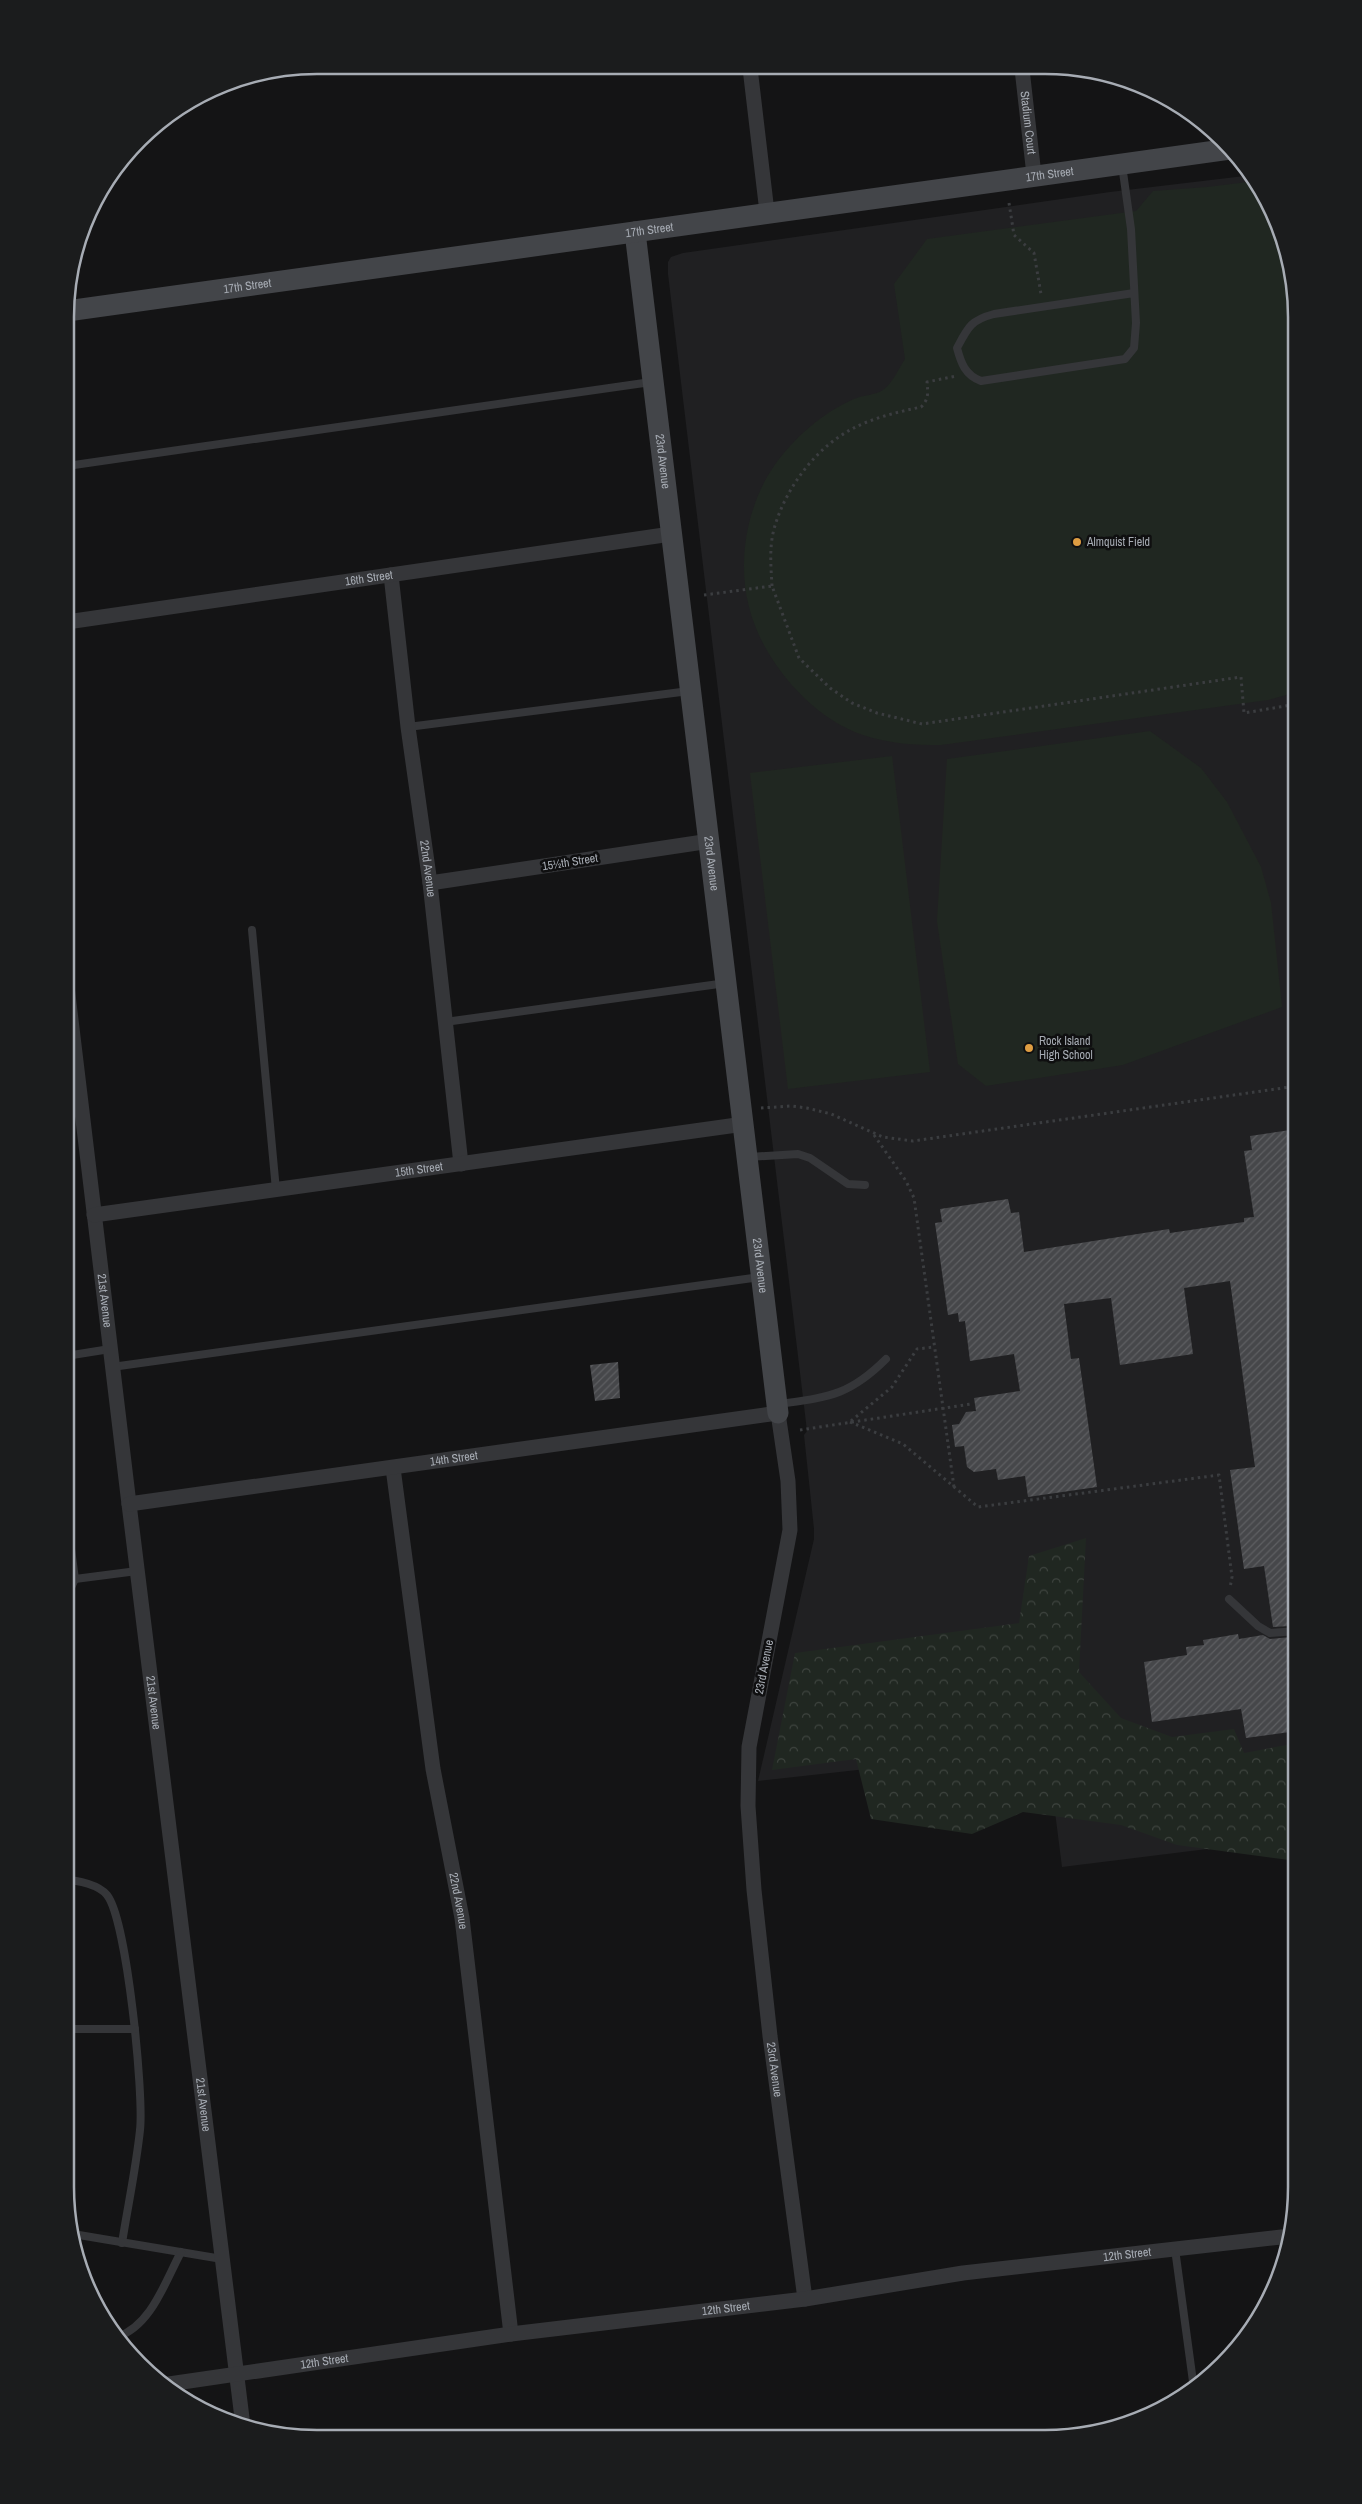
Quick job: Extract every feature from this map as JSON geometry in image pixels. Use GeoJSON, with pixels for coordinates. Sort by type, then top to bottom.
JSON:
{"type":"FeatureCollection","features":[{"type":"Feature","properties":{"kind":"street"},"geometry":{"type":"LineString","coordinates":[[751,74],[767,212]]}},
{"type":"Feature","properties":{"kind":"street","name":"Stadium Court"},"geometry":{"type":"LineString","coordinates":[[1023,74],[1034,175]]}},
{"type":"Feature","properties":{"kind":"street","name":"17th Street"},"geometry":{"type":"LineString","coordinates":[[74,310],[1222,150]]}},
{"type":"Feature","properties":{"kind":"street","name":"23rd Avenue"},"geometry":{"type":"LineString","coordinates":[[635,232],[788,1481],[790,1530],[749,1747],[748,1806],[754,1890],[770,2036],[806,2299]]}},
{"type":"Feature","properties":{"kind":"street","name":"16th Street"},"geometry":{"type":"LineString","coordinates":[[74,621],[671,534]]}},
{"type":"Feature","properties":{"kind":"street","name":"22nd Avenue"},"geometry":{"type":"LineString","coordinates":[[391,575],[408,727],[430,883],[461,1164]]}},
{"type":"Feature","properties":{"kind":"street","name":"15½th Street"},"geometry":{"type":"LineString","coordinates":[[430,883],[710,841]]}},
{"type":"Feature","properties":{"kind":"street","name":"21st Avenue"},"geometry":{"type":"LineString","coordinates":[[74,1046],[242,2418]]}},
{"type":"Feature","properties":{"kind":"street","name":"15th Street"},"geometry":{"type":"LineString","coordinates":[[94,1215],[744,1124]]}},
{"type":"Feature","properties":{"kind":"street","name":"14th Street"},"geometry":{"type":"LineString","coordinates":[[129,1504],[393,1468],[778,1409]]}},
{"type":"Feature","properties":{"kind":"street","name":"22nd Avenue"},"geometry":{"type":"LineString","coordinates":[[393,1468],[433,1769],[462,1918],[511,2334]]}},
{"type":"Feature","properties":{"kind":"street","name":"12th Street"},"geometry":{"type":"LineString","coordinates":[[174,2383],[511,2334],[806,2299],[963,2274],[1284,2237]]}},
{"type":"Feature","properties":{"kind":"lane"},"geometry":{"type":"LineString","coordinates":[[1122,163],[1131,229],[1136,323],[1134,348],[1126,358],[981,381],[972,378],[962,365],[957,348],[967,329],[978,318],[1043,306],[1134,293]]}},
{"type":"Feature","properties":{"kind":"lane"},"geometry":{"type":"LineString","coordinates":[[74,465],[653,382]]}},
{"type":"Feature","properties":{"kind":"lane"},"geometry":{"type":"LineString","coordinates":[[408,727],[691,690]]}},
{"type":"Feature","properties":{"kind":"lane"},"geometry":{"type":"LineString","coordinates":[[252,930],[276,1190]]}},
{"type":"Feature","properties":{"kind":"lane"},"geometry":{"type":"LineString","coordinates":[[445,1022],[726,982]]}},
{"type":"Feature","properties":{"kind":"lane"},"geometry":{"type":"LineString","coordinates":[[748,1157],[798,1154],[810,1158],[848,1184],[865,1185]]}},
{"type":"Feature","properties":{"kind":"lane"},"geometry":{"type":"LineString","coordinates":[[112,1367],[762,1276]]}},
{"type":"Feature","properties":{"kind":"lane"},"geometry":{"type":"LineString","coordinates":[[74,1355],[110,1349]]}},
{"type":"Feature","properties":{"kind":"lane"},"geometry":{"type":"LineString","coordinates":[[778,1409],[840,1394],[870,1376],[886,1360]]}},
{"type":"Feature","properties":{"kind":"lane"},"geometry":{"type":"LineString","coordinates":[[74,1576],[75,1580],[137,1571]]}},
{"type":"Feature","properties":{"kind":"lane"},"geometry":{"type":"LineString","coordinates":[[1229,1599],[1258,1626],[1270,1633],[1288,1632]]}},
{"type":"Feature","properties":{"kind":"lane"},"geometry":{"type":"LineString","coordinates":[[74,1882],[92,1886],[107,1895],[116,1913],[135,2029],[140,2129],[122,2243]]}},
{"type":"Feature","properties":{"kind":"lane"},"geometry":{"type":"LineString","coordinates":[[74,2029],[135,2029]]}},
{"type":"Feature","properties":{"kind":"lane"},"geometry":{"type":"LineString","coordinates":[[78,2235],[222,2260]]}},
{"type":"Feature","properties":{"kind":"lane"},"geometry":{"type":"LineString","coordinates":[[1175,2250],[1193,2380]]}},
{"type":"Feature","properties":{"kind":"lane"},"geometry":{"type":"LineString","coordinates":[[124,2335],[146,2317],[181,2252]]}},
{"type":"Feature","properties":{"kind":"path"},"geometry":{"type":"LineString","coordinates":[[1008,203],[1014,234],[1034,253],[1043,306]]}},
{"type":"Feature","properties":{"kind":"path"},"geometry":{"type":"LineString","coordinates":[[949,378],[927,382],[928,394],[926,402],[920,407],[851,429],[820,453],[802,473],[782,509],[774,530],[771,555],[772,586],[799,658],[830,688],[852,703],[897,719],[922,724],[1241,677],[1244,713],[1288,706]]}},
{"type":"Feature","properties":{"kind":"path"},"geometry":{"type":"LineString","coordinates":[[704,595],[772,586]]}},
{"type":"Feature","properties":{"kind":"path"},"geometry":{"type":"LineString","coordinates":[[762,1108],[791,1106],[807,1108],[831,1114],[873,1134],[914,1141],[1288,1087]]}},
{"type":"Feature","properties":{"kind":"path"},"geometry":{"type":"LineString","coordinates":[[873,1134],[906,1182],[914,1198],[954,1487]]}},
{"type":"Feature","properties":{"kind":"path"},"geometry":{"type":"LineString","coordinates":[[850,1422],[892,1387],[917,1349],[934,1347]]}},
{"type":"Feature","properties":{"kind":"path"},"geometry":{"type":"LineString","coordinates":[[800,1430],[971,1404]]}},
{"type":"Feature","properties":{"kind":"path"},"geometry":{"type":"LineString","coordinates":[[850,1422],[903,1444],[978,1507],[1219,1475],[1232,1577],[1229,1599]]}},
{"type":"Feature","properties":{"kind":"shaded area","name":"Rock Island High School"},"geometry":{"type":"Polygon","coordinates":[[[1243,176],[1256,195],[1270,224],[1284,269],[1288,301],[1288,1839],[1062,1867],[1047,1749],[758,1781],[814,1539],[814,1529],[804,1435],[807,1431],[668,262],[671,257],[683,253],[1110,192],[1243,176]]]}},
{"type":"Feature","properties":{"kind":"green space"},"geometry":{"type":"Polygon","coordinates":[[[1247,182],[1256,195],[1270,224],[1284,269],[1288,301],[1288,694],[1268,700],[941,745],[922,745],[882,740],[844,727],[825,715],[791,684],[765,647],[755,627],[749,607],[744,571],[747,534],[757,498],[765,481],[791,445],[831,411],[858,398],[883,390],[895,376],[905,359],[894,284],[927,239],[1136,211],[1153,191],[1247,182]]]}},
{"type":"Feature","properties":{"kind":"green space"},"geometry":{"type":"Polygon","coordinates":[[[1150,731],[1201,768],[1227,802],[1261,867],[1271,903],[1282,1007],[1123,1065],[986,1086],[958,1064],[937,921],[947,759],[1150,731]]]}},
{"type":"Feature","properties":{"kind":"green space"},"geometry":{"type":"Polygon","coordinates":[[[892,756],[930,1072],[788,1089],[750,773],[892,756]]]}},
{"type":"Feature","properties":{"kind":"green space"},"geometry":{"type":"Polygon","coordinates":[[[1086,1538],[1079,1672],[1121,1718],[1172,1737],[1234,1729],[1244,1753],[1288,1745],[1288,1860],[1177,1845],[1121,1825],[1023,1812],[972,1834],[871,1819],[856,1759],[772,1770],[795,1653],[1019,1623],[1029,1556],[1086,1538]]]}},
{"type":"Feature","properties":{"kind":"building"},"geometry":{"type":"Polygon","coordinates":[[[1288,1130],[1288,1626],[1273,1627],[1264,1566],[1244,1569],[1230,1470],[1255,1467],[1230,1281],[1184,1288],[1193,1354],[1120,1365],[1111,1298],[1064,1304],[1071,1359],[1079,1358],[1097,1487],[1028,1497],[1025,1476],[998,1480],[996,1469],[974,1472],[967,1467],[964,1446],[955,1447],[952,1425],[959,1424],[966,1412],[976,1411],[974,1398],[1020,1391],[1014,1354],[970,1361],[965,1321],[959,1322],[958,1313],[948,1315],[935,1223],[942,1222],[940,1209],[1008,1199],[1011,1213],[1019,1212],[1024,1252],[1169,1229],[1170,1233],[1244,1222],[1244,1218],[1254,1217],[1244,1151],[1252,1150],[1250,1136],[1288,1130]]]}},
{"type":"Feature","properties":{"kind":"building"},"geometry":{"type":"Polygon","coordinates":[[[618,1362],[620,1398],[595,1401],[590,1365],[618,1362]]]}},
{"type":"Feature","properties":{"kind":"building"},"geometry":{"type":"Polygon","coordinates":[[[1238,1634],[1239,1639],[1263,1635],[1270,1639],[1288,1637],[1288,1732],[1246,1738],[1241,1709],[1152,1722],[1144,1662],[1187,1655],[1186,1647],[1204,1645],[1203,1640],[1238,1634]]]}},
{"type":"Feature","properties":{"kind":"place","name":"Almquist Field"},"geometry":{"type":"Point","coordinates":[1077,542]}},
{"type":"Feature","properties":{"kind":"place","name":"Rock Island High School"},"geometry":{"type":"Point","coordinates":[1029,1048]}}]}
